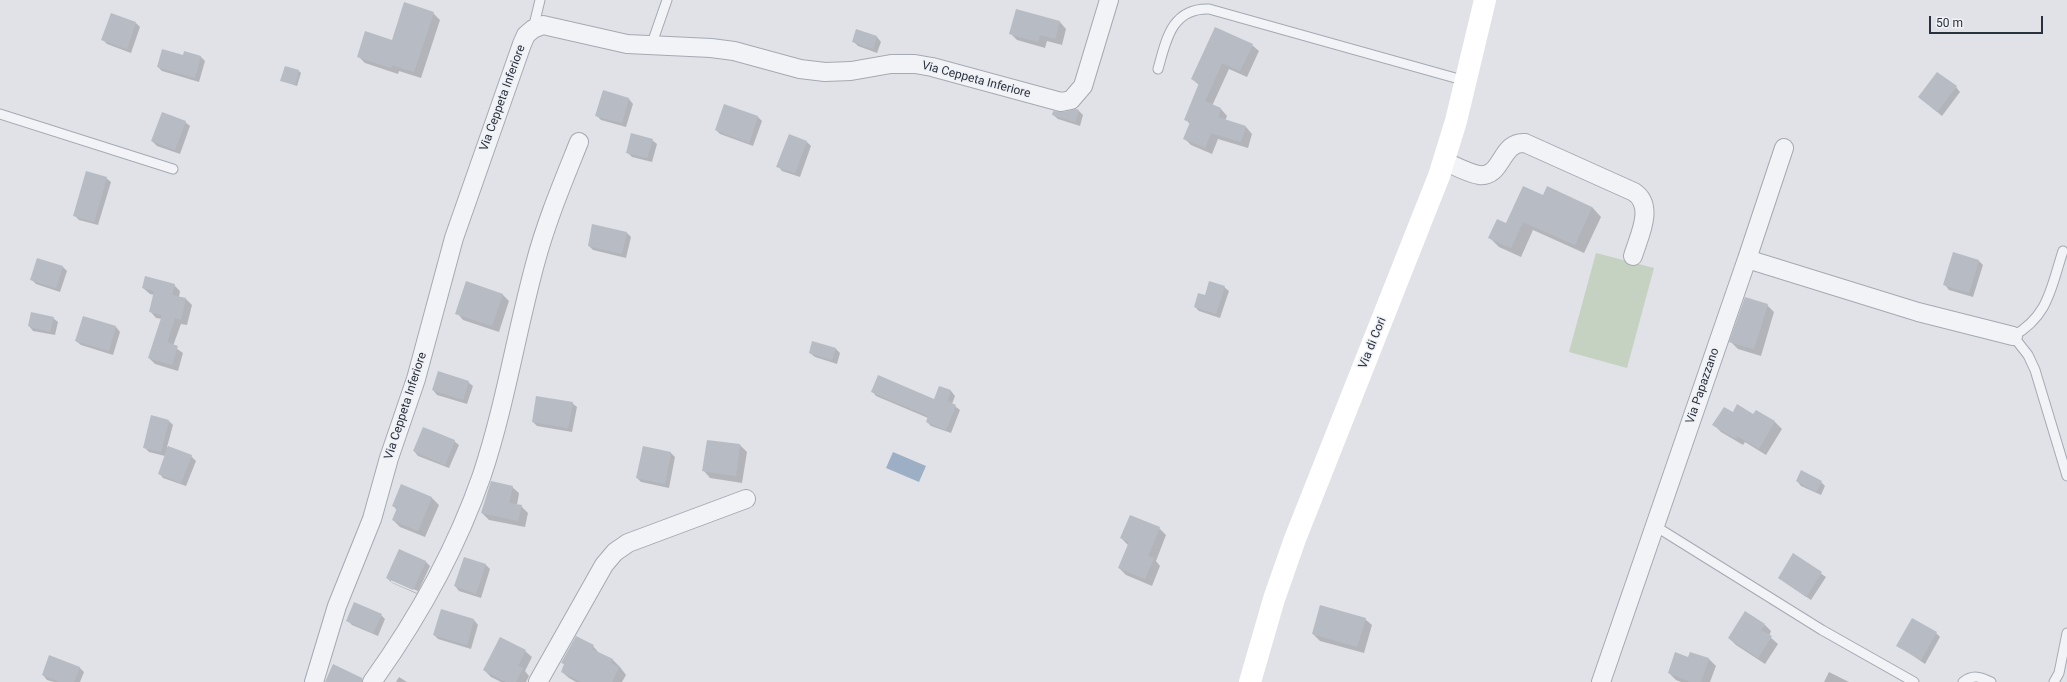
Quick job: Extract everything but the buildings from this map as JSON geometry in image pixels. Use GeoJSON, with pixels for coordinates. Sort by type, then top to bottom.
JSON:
{"type":"FeatureCollection","features":[{"type":"Feature","properties":{"kind":"main road","name":"Via di Cori"},"geometry":{"type":"LineString","coordinates":[[1250,682],[1270,609],[1295,539],[1426,212],[1444,161],[1466,81],[1485,0]]}},
{"type":"Feature","properties":{"kind":"street","name":"Via Ceppeta Inferiore"},"geometry":{"type":"LineString","coordinates":[[314,682],[337,606],[372,519],[386,466],[416,378],[454,238],[522,44],[533,29],[546,26],[616,43],[726,50],[800,69],[825,72],[851,71],[891,64],[923,65],[1048,100],[1063,102],[1071,100],[1083,86],[1109,0]]}},
{"type":"Feature","properties":{"kind":"street"},"geometry":{"type":"LineString","coordinates":[[372,682],[407,632],[425,602],[443,567],[478,485],[491,443],[539,247],[579,142]]}},
{"type":"Feature","properties":{"kind":"street"},"geometry":{"type":"LineString","coordinates":[[1444,161],[1477,174],[1484,175],[1495,170],[1508,149],[1517,144],[1525,143],[1634,192],[1644,201],[1645,210],[1633,256]]}},
{"type":"Feature","properties":{"kind":"street","name":"Via Papazzano"},"geometry":{"type":"LineString","coordinates":[[1601,682],[1784,148]]}},
{"type":"Feature","properties":{"kind":"street"},"geometry":{"type":"LineString","coordinates":[[1747,259],[1918,312],[2013,336]]}},
{"type":"Feature","properties":{"kind":"street"},"geometry":{"type":"LineString","coordinates":[[538,682],[604,565],[615,552],[628,543],[746,500]]}},
{"type":"Feature","properties":{"kind":"lane"},"geometry":{"type":"LineString","coordinates":[[533,29],[540,0]]}},
{"type":"Feature","properties":{"kind":"lane"},"geometry":{"type":"LineString","coordinates":[[651,46],[667,0]]}},
{"type":"Feature","properties":{"kind":"lane"},"geometry":{"type":"LineString","coordinates":[[1158,69],[1168,34],[1173,25],[1188,14],[1204,9],[1223,11],[1466,81]]}},
{"type":"Feature","properties":{"kind":"lane"},"geometry":{"type":"LineString","coordinates":[[0,114],[173,169]]}},
{"type":"Feature","properties":{"kind":"lane"},"geometry":{"type":"LineString","coordinates":[[2063,251],[2042,310],[2029,325],[2013,336],[2028,355],[2035,370],[2067,476]]}},
{"type":"Feature","properties":{"kind":"lane"},"geometry":{"type":"LineString","coordinates":[[1654,526],[1829,634],[1914,682]]}},
{"type":"Feature","properties":{"kind":"lane"},"geometry":{"type":"LineString","coordinates":[[2054,682],[2058,672],[2067,633]]}},
{"type":"Feature","properties":{"kind":"lane"},"geometry":{"type":"LineString","coordinates":[[1963,682],[1971,676],[1977,676],[1992,682]]}},
{"type":"Feature","properties":{"kind":"green space"},"geometry":{"type":"Polygon","coordinates":[[[1596,253],[1654,268],[1627,368],[1569,352],[1596,253]]]}},
{"type":"Feature","properties":{"kind":"water"},"geometry":{"type":"Polygon","coordinates":[[[893,452],[926,466],[919,482],[886,468],[893,452]]]}}]}
